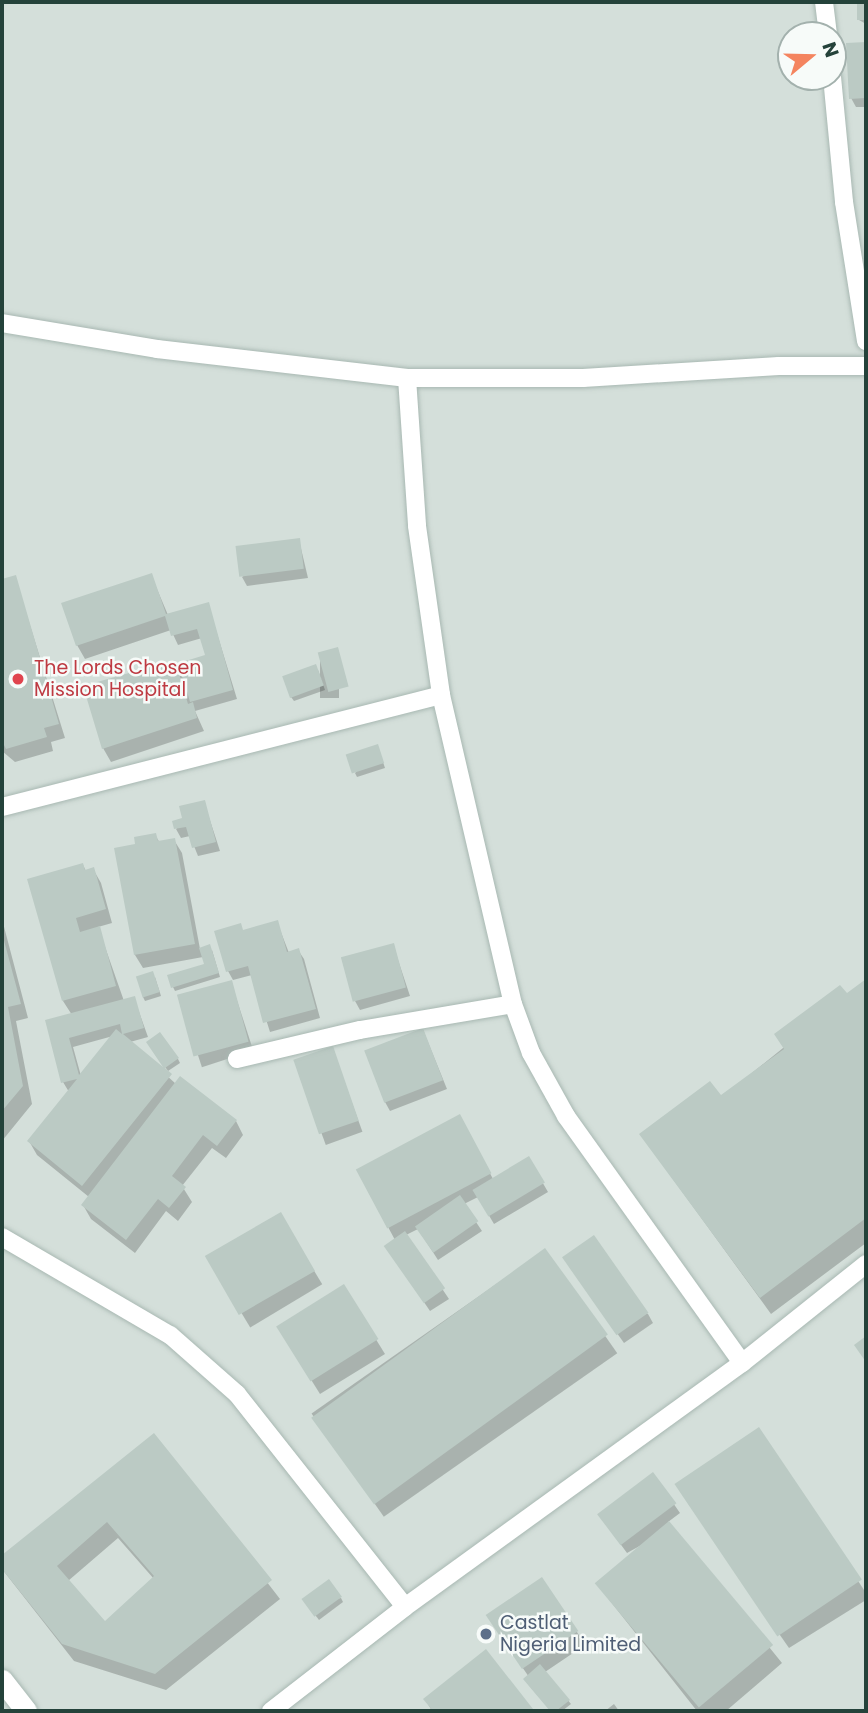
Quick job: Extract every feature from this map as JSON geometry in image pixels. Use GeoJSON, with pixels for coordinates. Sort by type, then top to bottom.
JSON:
{"type":"FeatureCollection","features":[{"type":"Feature","properties":{"kind":"street"},"geometry":{"type":"LineString","coordinates":[[2,1680],[26,1711]]}},
{"type":"Feature","properties":{"kind":"lane"},"geometry":{"type":"LineString","coordinates":[[824,2],[826,21]]}},
{"type":"Feature","properties":{"kind":"lane"},"geometry":{"type":"LineString","coordinates":[[833,91],[844,202],[866,341]]}},
{"type":"Feature","properties":{"kind":"lane"},"geometry":{"type":"LineString","coordinates":[[2,323],[157,349],[407,378],[583,378],[779,366],[866,366]]}},
{"type":"Feature","properties":{"kind":"lane"},"geometry":{"type":"LineString","coordinates":[[407,378],[417,526],[441,695],[513,1004],[531,1054],[566,1116],[742,1363]]}},
{"type":"Feature","properties":{"kind":"lane"},"geometry":{"type":"LineString","coordinates":[[2,807],[441,695]]}},
{"type":"Feature","properties":{"kind":"lane"},"geometry":{"type":"LineString","coordinates":[[237,1059],[360,1030],[513,1004]]}},
{"type":"Feature","properties":{"kind":"lane"},"geometry":{"type":"LineString","coordinates":[[2,1237],[170,1335],[237,1394],[405,1607]]}},
{"type":"Feature","properties":{"kind":"lane"},"geometry":{"type":"LineString","coordinates":[[271,1711],[405,1607],[742,1363],[866,1264]]}},
{"type":"Feature","properties":{"kind":"shaded area"},"geometry":{"type":"Polygon","coordinates":[[[2,2],[866,2],[866,1711],[2,1711],[2,2]]]}},
{"type":"Feature","properties":{"kind":"building"},"geometry":{"type":"Polygon","coordinates":[[[857,3],[866,3],[866,20],[857,20],[857,3]]]}},
{"type":"Feature","properties":{"kind":"building"},"geometry":{"type":"Polygon","coordinates":[[[866,42],[866,98],[849,99],[847,43],[866,42]]]}},
{"type":"Feature","properties":{"kind":"building"},"geometry":{"type":"Polygon","coordinates":[[[300,538],[304,569],[239,577],[235,546],[300,538]]]}},
{"type":"Feature","properties":{"kind":"building"},"geometry":{"type":"Polygon","coordinates":[[[152,573],[166,614],[209,602],[233,690],[190,702],[179,663],[205,655],[197,629],[171,636],[165,616],[76,646],[61,603],[152,573]]]}},
{"type":"Feature","properties":{"kind":"building"},"geometry":{"type":"Polygon","coordinates":[[[16,575],[59,724],[44,728],[47,737],[6,749],[2,741],[2,579],[16,575]]]}},
{"type":"Feature","properties":{"kind":"building"},"geometry":{"type":"Polygon","coordinates":[[[338,647],[349,687],[328,692],[318,652],[338,647]]]}},
{"type":"Feature","properties":{"kind":"building"},"geometry":{"type":"Polygon","coordinates":[[[175,660],[188,704],[193,702],[197,718],[102,749],[83,686],[175,660]]]}},
{"type":"Feature","properties":{"kind":"building"},"geometry":{"type":"Polygon","coordinates":[[[316,664],[324,686],[290,698],[282,676],[316,664]]]}},
{"type":"Feature","properties":{"kind":"building"},"geometry":{"type":"Polygon","coordinates":[[[378,744],[384,763],[352,774],[346,755],[378,744]]]}},
{"type":"Feature","properties":{"kind":"building"},"geometry":{"type":"Polygon","coordinates":[[[205,800],[216,842],[192,848],[186,827],[174,829],[172,821],[182,818],[179,806],[205,800]]]}},
{"type":"Feature","properties":{"kind":"building"},"geometry":{"type":"Polygon","coordinates":[[[156,833],[158,841],[175,838],[195,944],[134,955],[114,848],[135,844],[134,837],[156,833]]]}},
{"type":"Feature","properties":{"kind":"building"},"geometry":{"type":"Polygon","coordinates":[[[83,863],[85,870],[94,867],[106,909],[76,918],[80,932],[100,926],[116,986],[62,1001],[27,879],[83,863]]]}},
{"type":"Feature","properties":{"kind":"building"},"geometry":{"type":"Polygon","coordinates":[[[278,920],[287,952],[299,948],[316,1009],[263,1023],[248,966],[226,972],[214,931],[241,923],[243,930],[278,920]]]}},
{"type":"Feature","properties":{"kind":"building"},"geometry":{"type":"Polygon","coordinates":[[[2,933],[21,1004],[8,1007],[23,1086],[2,1111],[2,933]]]}},
{"type":"Feature","properties":{"kind":"building"},"geometry":{"type":"Polygon","coordinates":[[[394,943],[406,987],[353,1002],[341,957],[394,943]]]}},
{"type":"Feature","properties":{"kind":"building"},"geometry":{"type":"Polygon","coordinates":[[[210,944],[219,973],[171,988],[167,975],[204,964],[199,948],[210,944]]]}},
{"type":"Feature","properties":{"kind":"building"},"geometry":{"type":"Polygon","coordinates":[[[153,971],[160,992],[143,997],[136,977],[153,971]]]}},
{"type":"Feature","properties":{"kind":"building"},"geometry":{"type":"Polygon","coordinates":[[[866,979],[866,1218],[760,1298],[639,1134],[710,1081],[721,1095],[784,1049],[774,1034],[840,985],[847,993],[866,979]]]}},
{"type":"Feature","properties":{"kind":"building"},"geometry":{"type":"Polygon","coordinates":[[[232,980],[249,1042],[194,1057],[177,995],[232,980]]]}},
{"type":"Feature","properties":{"kind":"building"},"geometry":{"type":"Polygon","coordinates":[[[135,996],[144,1028],[123,1034],[163,1067],[146,1042],[160,1032],[179,1058],[165,1068],[172,1074],[82,1186],[27,1141],[77,1079],[61,1083],[45,1020],[135,996]],[[120,1024],[69,1038],[79,1075],[116,1029],[122,1034],[120,1024]]]}},
{"type":"Feature","properties":{"kind":"building"},"geometry":{"type":"Polygon","coordinates":[[[423,1028],[443,1080],[384,1103],[364,1051],[423,1028]]]}},
{"type":"Feature","properties":{"kind":"building"},"geometry":{"type":"Polygon","coordinates":[[[333,1046],[359,1121],[319,1134],[293,1060],[333,1046]]]}},
{"type":"Feature","properties":{"kind":"building"},"geometry":{"type":"Polygon","coordinates":[[[180,1076],[237,1120],[217,1146],[203,1135],[172,1176],[186,1187],[169,1208],[158,1199],[126,1240],[81,1205],[180,1076]]]}},
{"type":"Feature","properties":{"kind":"building"},"geometry":{"type":"Polygon","coordinates":[[[460,1114],[491,1173],[387,1229],[356,1169],[460,1114]]]}},
{"type":"Feature","properties":{"kind":"building"},"geometry":{"type":"Polygon","coordinates":[[[529,1156],[545,1183],[488,1217],[472,1190],[529,1156]]]}},
{"type":"Feature","properties":{"kind":"building"},"geometry":{"type":"Polygon","coordinates":[[[460,1195],[478,1221],[433,1253],[415,1227],[460,1195]]]}},
{"type":"Feature","properties":{"kind":"building"},"geometry":{"type":"Polygon","coordinates":[[[281,1212],[315,1271],[239,1315],[205,1256],[281,1212]]]}},
{"type":"Feature","properties":{"kind":"building"},"geometry":{"type":"Polygon","coordinates":[[[405,1231],[445,1288],[424,1303],[384,1246],[405,1231]]]}},
{"type":"Feature","properties":{"kind":"building"},"geometry":{"type":"Polygon","coordinates":[[[594,1235],[648,1313],[617,1335],[562,1257],[594,1235]]]}},
{"type":"Feature","properties":{"kind":"building"},"geometry":{"type":"Polygon","coordinates":[[[545,1248],[608,1335],[374,1504],[311,1418],[545,1248]]]}},
{"type":"Feature","properties":{"kind":"building"},"geometry":{"type":"Polygon","coordinates":[[[344,1284],[378,1339],[311,1382],[276,1326],[344,1284]]]}},
{"type":"Feature","properties":{"kind":"building"},"geometry":{"type":"Polygon","coordinates":[[[866,1336],[866,1362],[854,1345],[866,1336]]]}},
{"type":"Feature","properties":{"kind":"building"},"geometry":{"type":"Polygon","coordinates":[[[759,1427],[862,1580],[777,1637],[674,1484],[759,1427]]]}},
{"type":"Feature","properties":{"kind":"building"},"geometry":{"type":"Polygon","coordinates":[[[154,1433],[272,1580],[155,1674],[62,1644],[2,1569],[2,1555],[154,1433]],[[107,1522],[57,1566],[105,1621],[154,1576],[107,1522]]]}},
{"type":"Feature","properties":{"kind":"building"},"geometry":{"type":"Polygon","coordinates":[[[653,1472],[676,1503],[621,1545],[597,1514],[653,1472]]]}},
{"type":"Feature","properties":{"kind":"building"},"geometry":{"type":"Polygon","coordinates":[[[669,1521],[773,1645],[699,1707],[595,1583],[669,1521]]]}},
{"type":"Feature","properties":{"kind":"building"},"geometry":{"type":"Polygon","coordinates":[[[542,1577],[578,1631],[522,1669],[486,1615],[542,1577]]]}},
{"type":"Feature","properties":{"kind":"building"},"geometry":{"type":"Polygon","coordinates":[[[329,1579],[342,1597],[314,1617],[301,1599],[329,1579]]]}},
{"type":"Feature","properties":{"kind":"building"},"geometry":{"type":"Polygon","coordinates":[[[486,1649],[533,1709],[433,1711],[423,1699],[486,1649]]]}},
{"type":"Feature","properties":{"kind":"building"},"geometry":{"type":"Polygon","coordinates":[[[540,1664],[570,1700],[556,1711],[550,1711],[523,1679],[540,1664]]]}},
{"type":"Feature","properties":{"kind":"place","name":"The Lords Chosen Mission Hospital"},"geometry":{"type":"Point","coordinates":[18,679]}},
{"type":"Feature","properties":{"kind":"place","name":"Castlat Nigeria Limited"},"geometry":{"type":"Point","coordinates":[486,1634]}}]}
